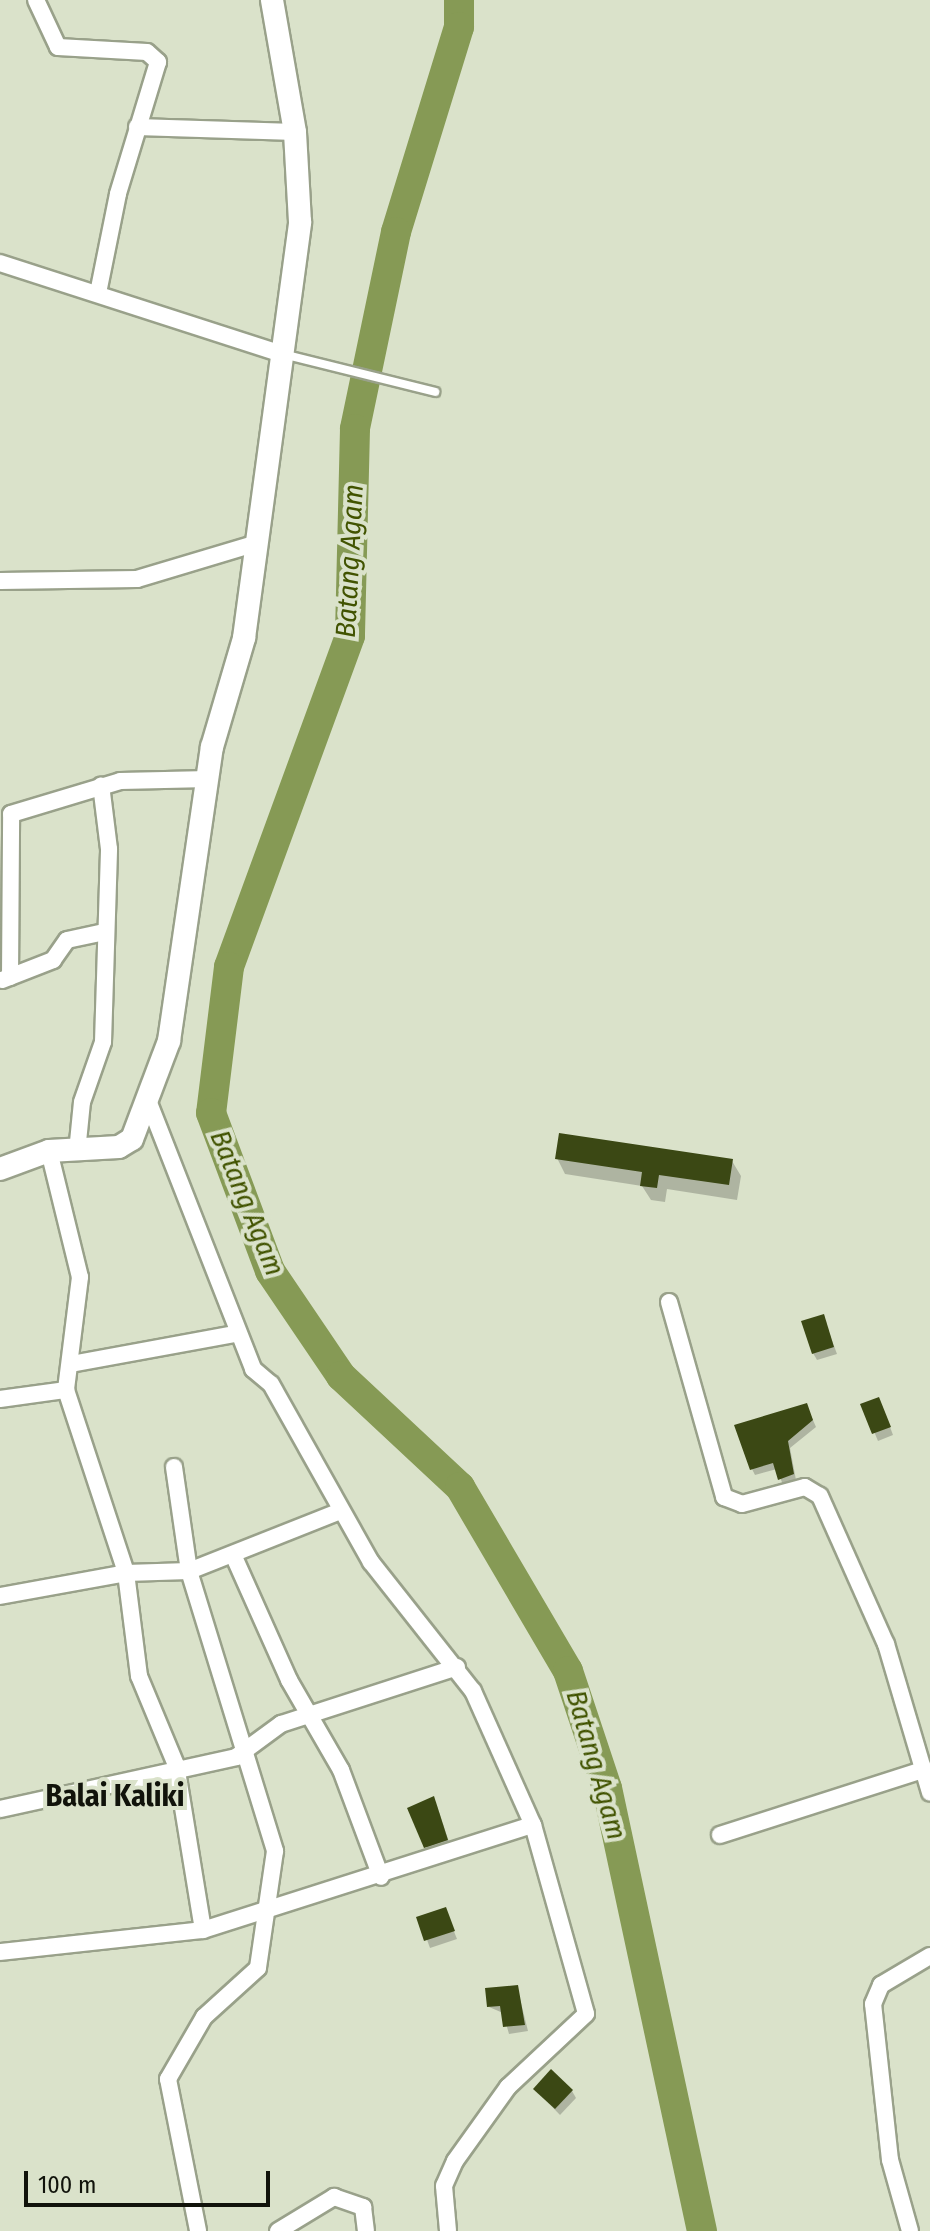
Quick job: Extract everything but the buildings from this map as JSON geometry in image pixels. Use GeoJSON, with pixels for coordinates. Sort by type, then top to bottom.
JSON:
{"type":"FeatureCollection","features":[{"type":"Feature","properties":{"kind":"street"},"geometry":{"type":"LineString","coordinates":[[36,0],[58,47],[156,57],[154,90],[137,127],[98,293]]}},
{"type":"Feature","properties":{"kind":"street"},"geometry":{"type":"LineString","coordinates":[[1,1167],[49,1151],[77,1152],[132,1139],[149,1103],[169,1041],[196,779],[244,638],[257,543],[267,350],[300,222],[295,132],[272,0]]}},
{"type":"Feature","properties":{"kind":"street"},"geometry":{"type":"LineString","coordinates":[[137,127],[295,132]]}},
{"type":"Feature","properties":{"kind":"street"},"geometry":{"type":"LineString","coordinates":[[0,263],[267,350]]}},
{"type":"Feature","properties":{"kind":"street"},"geometry":{"type":"LineString","coordinates":[[0,581],[137,579],[257,543]]}},
{"type":"Feature","properties":{"kind":"street"},"geometry":{"type":"LineString","coordinates":[[106,932],[67,940],[53,960],[5,979],[5,900],[15,872],[7,818],[101,785],[196,779]]}},
{"type":"Feature","properties":{"kind":"street"},"geometry":{"type":"LineString","coordinates":[[77,1152],[82,1102],[102,1051],[109,849],[101,785]]}},
{"type":"Feature","properties":{"kind":"street"},"geometry":{"type":"LineString","coordinates":[[149,1103],[238,1339],[253,1369],[271,1384],[332,1514],[452,1669],[533,1825],[586,2014],[576,2030],[514,2080],[455,2161],[444,2186],[448,2231]]}},
{"type":"Feature","properties":{"kind":"street"},"geometry":{"type":"LineString","coordinates":[[49,1151],[79,1267],[66,1390],[126,1573],[139,1676],[176,1765],[203,1930]]}},
{"type":"Feature","properties":{"kind":"street"},"geometry":{"type":"LineString","coordinates":[[669,1302],[724,1497],[742,1504],[805,1487],[817,1491],[923,1731],[930,1793]]}},
{"type":"Feature","properties":{"kind":"street"},"geometry":{"type":"LineString","coordinates":[[71,1364],[238,1339]]}},
{"type":"Feature","properties":{"kind":"street"},"geometry":{"type":"LineString","coordinates":[[0,1399],[66,1390]]}},
{"type":"Feature","properties":{"kind":"street"},"geometry":{"type":"LineString","coordinates":[[174,1467],[189,1571],[275,1851],[258,1968],[204,2017],[168,2079],[198,2231]]}},
{"type":"Feature","properties":{"kind":"street"},"geometry":{"type":"LineString","coordinates":[[0,1596],[126,1573],[189,1571],[235,1559],[332,1514]]}},
{"type":"Feature","properties":{"kind":"street"},"geometry":{"type":"LineString","coordinates":[[235,1559],[308,1714],[341,1770],[381,1877]]}},
{"type":"Feature","properties":{"kind":"street"},"geometry":{"type":"LineString","coordinates":[[0,1809],[176,1765],[246,1751],[308,1714],[452,1669]]}},
{"type":"Feature","properties":{"kind":"street"},"geometry":{"type":"LineString","coordinates":[[720,1835],[925,1769]]}},
{"type":"Feature","properties":{"kind":"street"},"geometry":{"type":"LineString","coordinates":[[0,1952],[203,1930],[265,1914],[533,1825]]}},
{"type":"Feature","properties":{"kind":"street"},"geometry":{"type":"LineString","coordinates":[[910,2231],[890,2160],[873,2004],[881,1985],[930,1956]]}},
{"type":"Feature","properties":{"kind":"street"},"geometry":{"type":"LineString","coordinates":[[278,2231],[334,2197],[363,2207],[366,2231]]}},
{"type":"Feature","properties":{"kind":"lane"},"geometry":{"type":"LineString","coordinates":[[267,350],[435,392]]}},
{"type":"Feature","properties":{"kind":"waterway","name":"Batang Agam"},"geometry":{"type":"LineString","coordinates":[[459,0],[459,27],[396,232],[355,429],[350,636],[229,967],[211,1113],[270,1271],[341,1376],[460,1487],[568,1671],[607,1788],[702,2231]]}},
{"type":"Feature","properties":{"kind":"district","name":"Balai Kaliki"},"geometry":{"type":"Point","coordinates":[115,1796]}}]}
